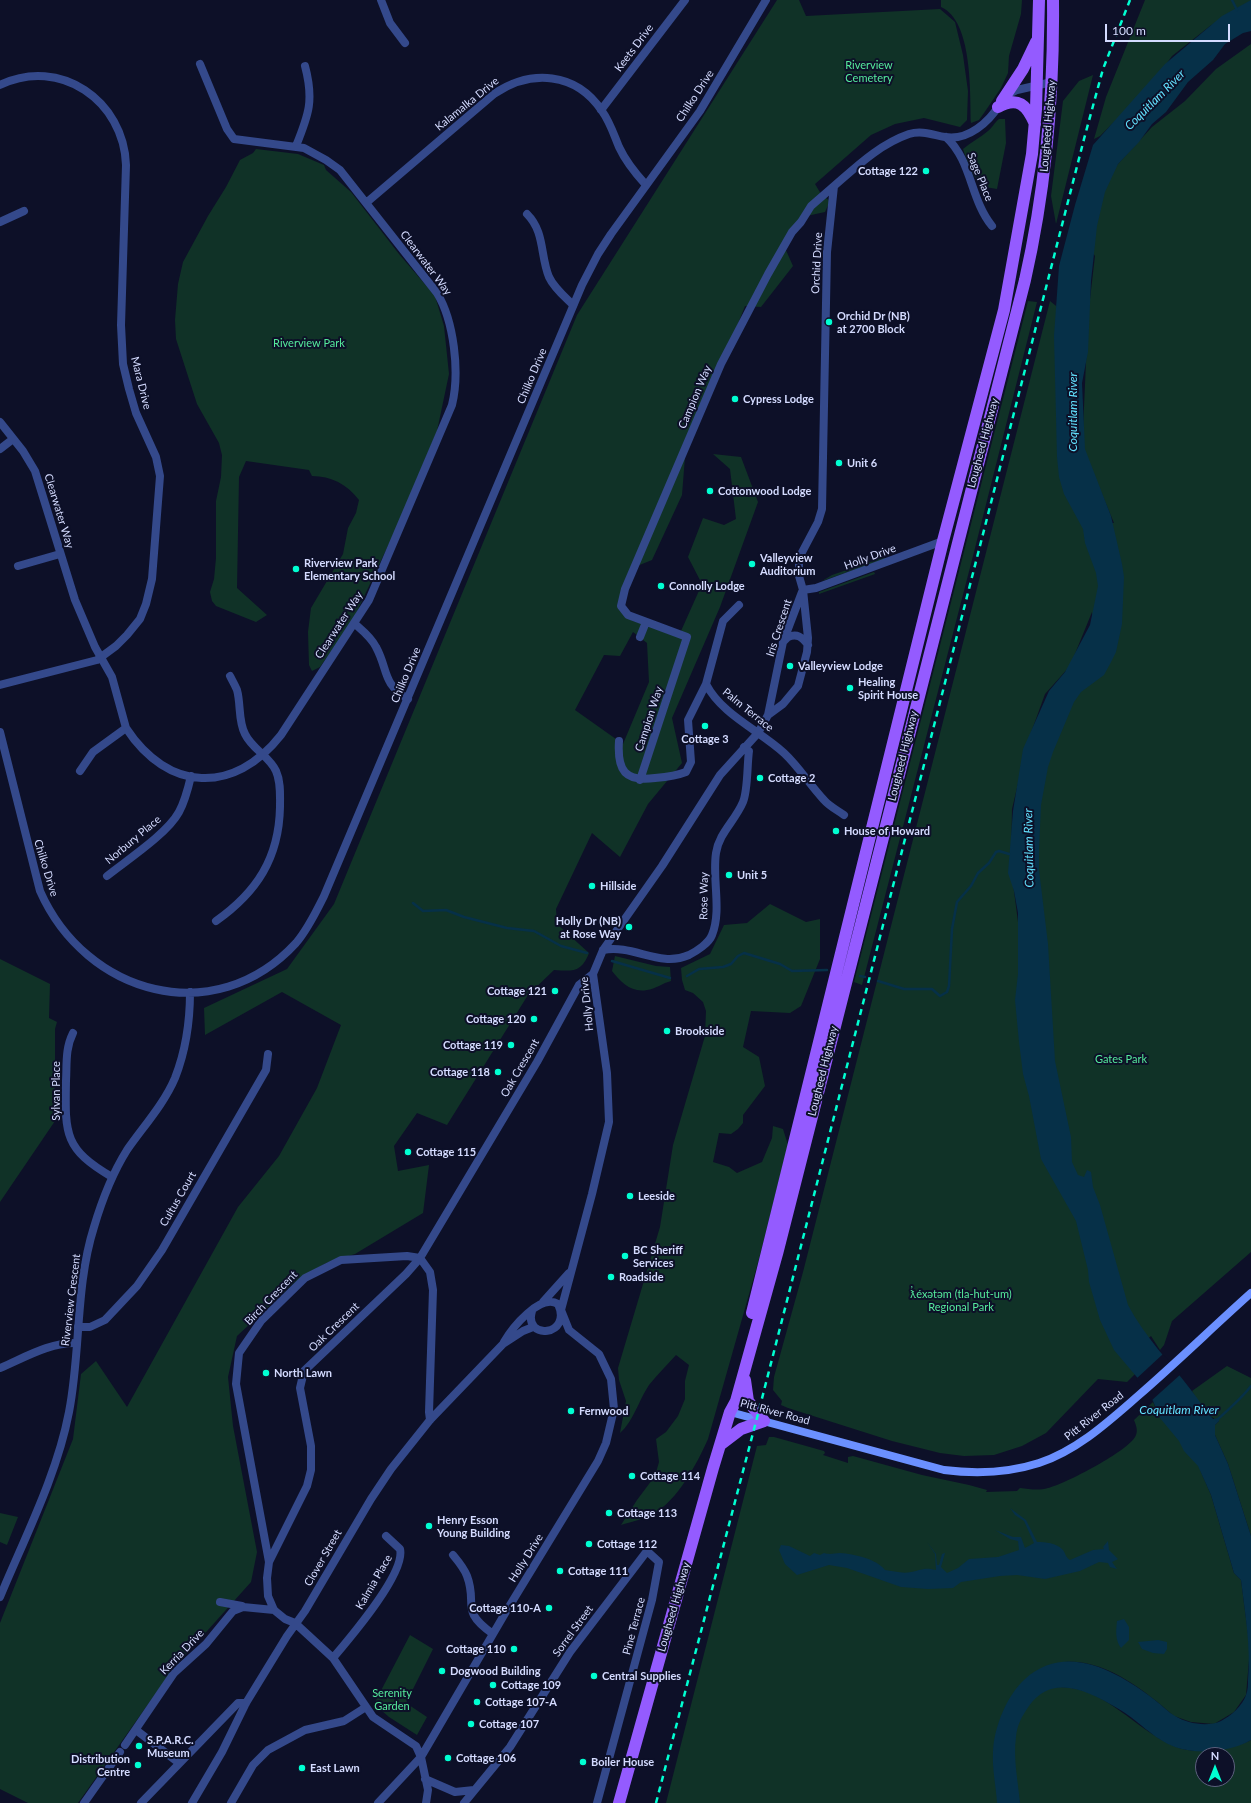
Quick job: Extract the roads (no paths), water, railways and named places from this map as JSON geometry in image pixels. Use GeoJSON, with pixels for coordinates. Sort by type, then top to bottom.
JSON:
{"type":"FeatureCollection","features":[{"type":"Feature","properties":{"kind":"main road","name":"Lougheed Highway"},"geometry":{"type":"LineString","coordinates":[[730,1412],[730,1400],[769,1252],[943,541],[1004,310],[1027,183],[1035,124],[1039,0]]}},
{"type":"Feature","properties":{"kind":"main road","name":"Lougheed Highway"},"geometry":{"type":"LineString","coordinates":[[619,1803],[720,1445],[730,1412],[736,1402],[779,1246],[1025,280],[1042,186],[1052,82],[1053,0]]}},
{"type":"Feature","properties":{"kind":"main road"},"geometry":{"type":"LineString","coordinates":[[1000,104],[1024,69],[1039,33]]}},
{"type":"Feature","properties":{"kind":"main road"},"geometry":{"type":"LineString","coordinates":[[1000,104],[1009,102],[1018,103],[1029,111],[1035,124]]}},
{"type":"Feature","properties":{"kind":"main road","name":"Pitt River Road"},"geometry":{"type":"LineString","coordinates":[[730,1412],[925,1466],[964,1473],[1009,1471],[1040,1463],[1070,1449],[1103,1426],[1251,1293]]}},
{"type":"Feature","properties":{"kind":"main road"},"geometry":{"type":"LineString","coordinates":[[720,1445],[741,1429],[764,1421],[748,1401],[744,1374]]}},
{"type":"Feature","properties":{"kind":"street"},"geometry":{"type":"LineString","coordinates":[[381,0],[390,23],[405,43]]}},
{"type":"Feature","properties":{"kind":"street","name":"Keets Drive"},"geometry":{"type":"LineString","coordinates":[[601,110],[685,0]]}},
{"type":"Feature","properties":{"kind":"street","name":"Chilko Drive"},"geometry":{"type":"LineString","coordinates":[[0,732],[37,883],[48,908],[62,930],[90,958],[119,977],[150,988],[190,992],[213,990],[253,976],[281,957],[306,930],[324,896],[573,305],[598,254],[700,111],[766,0]]}},
{"type":"Feature","properties":{"kind":"street","name":"Clearwater Way"},"geometry":{"type":"LineString","coordinates":[[0,422],[28,458],[35,471],[75,600],[95,647],[112,677],[126,728],[143,751],[155,761],[174,771],[191,776],[211,778],[234,773],[250,765],[262,755],[280,735],[355,624],[377,585],[449,415],[455,389],[450,324],[442,301],[431,284],[335,166],[312,152],[296,146],[237,140],[232,137],[200,64]]}},
{"type":"Feature","properties":{"kind":"street"},"geometry":{"type":"LineString","coordinates":[[296,146],[306,121],[310,100],[310,86],[305,66]]}},
{"type":"Feature","properties":{"kind":"street","name":"Mara Drive"},"geometry":{"type":"LineString","coordinates":[[0,86],[17,79],[37,76],[54,78],[78,85],[95,97],[109,112],[118,128],[124,146],[126,171],[121,325],[122,351],[132,401],[158,464],[160,490],[152,580],[146,604],[140,619],[128,635],[101,657],[87,663],[0,685]]}},
{"type":"Feature","properties":{"kind":"street","name":"Kalamalka Drive"},"geometry":{"type":"LineString","coordinates":[[366,203],[494,94],[512,84],[534,78],[548,78],[564,81],[584,92],[601,110],[626,160],[646,185]]}},
{"type":"Feature","properties":{"kind":"street"},"geometry":{"type":"LineString","coordinates":[[834,186],[882,147],[902,137],[921,132],[946,137],[956,137],[974,131],[984,123],[1000,104],[1014,91],[1052,82]]}},
{"type":"Feature","properties":{"kind":"street","name":"Sage Place"},"geometry":{"type":"LineString","coordinates":[[946,137],[962,158],[977,199],[992,226]]}},
{"type":"Feature","properties":{"kind":"street","name":"Orchid Drive"},"geometry":{"type":"LineString","coordinates":[[803,590],[799,576],[799,558],[818,522],[822,508],[827,252],[834,186]]}},
{"type":"Feature","properties":{"kind":"street","name":"Campion Way"},"geometry":{"type":"LineString","coordinates":[[640,780],[687,637],[628,615],[621,606],[625,589],[721,364],[768,274],[792,232],[801,222],[811,206],[834,186]]}},
{"type":"Feature","properties":{"kind":"street"},"geometry":{"type":"LineString","coordinates":[[0,222],[24,211]]}},
{"type":"Feature","properties":{"kind":"street"},"geometry":{"type":"LineString","coordinates":[[527,214],[536,224],[540,232],[549,278],[573,305]]}},
{"type":"Feature","properties":{"kind":"street"},"geometry":{"type":"LineString","coordinates":[[0,449],[13,439]]}},
{"type":"Feature","properties":{"kind":"street","name":"Holly Drive"},"geometry":{"type":"LineString","coordinates":[[803,590],[823,586],[943,541]]}},
{"type":"Feature","properties":{"kind":"street"},"geometry":{"type":"LineString","coordinates":[[18,566],[60,554]]}},
{"type":"Feature","properties":{"kind":"street","name":"Iris Crescent"},"geometry":{"type":"LineString","coordinates":[[758,733],[768,715],[783,642],[803,590]]}},
{"type":"Feature","properties":{"kind":"street","name":"Iris Crescent"},"geometry":{"type":"LineString","coordinates":[[768,715],[783,704],[798,686],[805,664],[808,645],[803,590]]}},
{"type":"Feature","properties":{"kind":"street"},"geometry":{"type":"LineString","coordinates":[[619,741],[618,754],[625,773],[631,778],[640,780],[676,776],[686,772],[691,762],[688,720],[706,684],[723,621],[739,605]]}},
{"type":"Feature","properties":{"kind":"street"},"geometry":{"type":"LineString","coordinates":[[640,637],[646,622]]}},
{"type":"Feature","properties":{"kind":"street"},"geometry":{"type":"LineString","coordinates":[[355,624],[375,645],[390,685],[408,699]]}},
{"type":"Feature","properties":{"kind":"street"},"geometry":{"type":"LineString","coordinates":[[783,642],[788,637],[798,635],[804,639],[808,645]]}},
{"type":"Feature","properties":{"kind":"street"},"geometry":{"type":"LineString","coordinates":[[216,921],[236,907],[245,898],[264,871],[274,848],[280,823],[279,781],[274,767],[248,740],[242,729],[236,690],[230,676]]}},
{"type":"Feature","properties":{"kind":"street","name":"Palm Terrace"},"geometry":{"type":"LineString","coordinates":[[706,684],[711,693],[721,704],[783,752],[798,767],[825,801],[844,815]]}},
{"type":"Feature","properties":{"kind":"street"},"geometry":{"type":"LineString","coordinates":[[772,690],[774,696],[780,698],[790,696]]}},
{"type":"Feature","properties":{"kind":"street"},"geometry":{"type":"LineString","coordinates":[[80,771],[93,752],[126,728]]}},
{"type":"Feature","properties":{"kind":"street","name":"Holly Drive"},"geometry":{"type":"LineString","coordinates":[[378,1803],[422,1757],[493,1634],[583,1486],[606,1443],[614,1409],[611,1379],[599,1354],[569,1330],[561,1310],[592,1194],[609,1122],[607,1073],[593,974],[604,950],[662,866],[720,775],[758,733]]}},
{"type":"Feature","properties":{"kind":"street","name":"Rose Way"},"geometry":{"type":"LineString","coordinates":[[604,950],[615,947],[625,948],[659,959],[675,959],[689,955],[699,949],[712,937],[716,919],[716,855],[721,837],[735,818],[744,801],[749,751],[744,747]]}},
{"type":"Feature","properties":{"kind":"street","name":"Norbury Place"},"geometry":{"type":"LineString","coordinates":[[106,876],[160,833],[177,816],[186,796],[191,776]]}},
{"type":"Feature","properties":{"kind":"street","name":"Oak Crescent"},"geometry":{"type":"LineString","coordinates":[[274,1610],[268,1596],[267,1578],[269,1562],[307,1486],[311,1470],[311,1446],[300,1388],[304,1371],[406,1274],[420,1258],[537,1062],[579,985],[593,974]]}},
{"type":"Feature","properties":{"kind":"street","name":"Riverview Crescent"},"geometry":{"type":"LineString","coordinates":[[0,1596],[50,1476],[63,1440],[70,1411],[82,1283],[88,1247],[112,1177],[127,1150],[160,1103],[175,1078],[187,1039],[190,992]]}},
{"type":"Feature","properties":{"kind":"street","name":"Sylvan Place"},"geometry":{"type":"LineString","coordinates":[[73,1033],[67,1045],[65,1105],[67,1128],[75,1148],[84,1159],[112,1177]]}},
{"type":"Feature","properties":{"kind":"street","name":"Cultus Court"},"geometry":{"type":"LineString","coordinates":[[78,1327],[90,1327],[104,1320],[137,1286],[162,1250],[266,1070],[268,1054]]}},
{"type":"Feature","properties":{"kind":"street","name":"Birch Crescent"},"geometry":{"type":"LineString","coordinates":[[269,1562],[236,1384],[239,1353],[261,1321],[305,1278],[341,1260],[407,1256],[420,1258]]}},
{"type":"Feature","properties":{"kind":"street"},"geometry":{"type":"LineString","coordinates":[[420,1258],[430,1272],[433,1290],[428,1412],[430,1420]]}},
{"type":"Feature","properties":{"kind":"street","name":"Holly Drive"},"geometry":{"type":"LineString","coordinates":[[543,1302],[570,1272]]}},
{"type":"Feature","properties":{"kind":"street"},"geometry":{"type":"LineString","coordinates":[[554,1329],[560,1321],[561,1310],[558,1304],[554,1301],[543,1302],[532,1311],[530,1317],[533,1327],[543,1331],[554,1329],[569,1330]]}},
{"type":"Feature","properties":{"kind":"street","name":"Clover Street"},"geometry":{"type":"LineString","coordinates":[[503,1344],[510,1331],[532,1311]]}},
{"type":"Feature","properties":{"kind":"street","name":"Clover Street"},"geometry":{"type":"LineString","coordinates":[[192,1803],[222,1752],[246,1703],[296,1623],[305,1612],[371,1499],[396,1463],[430,1420],[503,1344],[523,1331],[533,1327]]}},
{"type":"Feature","properties":{"kind":"street"},"geometry":{"type":"LineString","coordinates":[[0,1368],[62,1343],[77,1343]]}},
{"type":"Feature","properties":{"kind":"street","name":"Kalmia Place"},"geometry":{"type":"LineString","coordinates":[[333,1658],[371,1612],[402,1558],[400,1549],[386,1536]]}},
{"type":"Feature","properties":{"kind":"street","name":"Sorrel Street"},"geometry":{"type":"LineString","coordinates":[[464,1803],[510,1747],[570,1652],[647,1551]]}},
{"type":"Feature","properties":{"kind":"street","name":"Pine Terrace"},"geometry":{"type":"LineString","coordinates":[[597,1803],[652,1600],[659,1562],[647,1551]]}},
{"type":"Feature","properties":{"kind":"street"},"geometry":{"type":"LineString","coordinates":[[453,1555],[466,1576],[472,1613],[482,1626],[493,1634]]}},
{"type":"Feature","properties":{"kind":"street"},"geometry":{"type":"LineString","coordinates":[[220,1602],[243,1607],[274,1610],[285,1619],[296,1623],[333,1658],[373,1717],[416,1746],[422,1757],[428,1790],[426,1803]]}},
{"type":"Feature","properties":{"kind":"street","name":"Kerria Drive"},"geometry":{"type":"LineString","coordinates":[[84,1803],[123,1749],[174,1673],[206,1644],[233,1611],[243,1607]]}},
{"type":"Feature","properties":{"kind":"street"},"geometry":{"type":"LineString","coordinates":[[141,1803],[238,1704],[246,1703]]}},
{"type":"Feature","properties":{"kind":"street"},"geometry":{"type":"LineString","coordinates":[[231,1803],[253,1765],[268,1750],[305,1730],[344,1720],[366,1707]]}},
{"type":"Feature","properties":{"kind":"street"},"geometry":{"type":"LineString","coordinates":[[136,1730],[179,1763]]}},
{"type":"Feature","properties":{"kind":"street"},"geometry":{"type":"LineString","coordinates":[[425,1779],[455,1792],[474,1790]]}},
{"type":"Feature","properties":{"kind":"water","name":"Coquitlam River"},"geometry":{"type":"Polygon","coordinates":[[[1251,0],[1251,31],[1243,33],[1225,44],[1213,60],[1188,82],[1166,112],[1152,124],[1139,142],[1118,164],[1105,192],[1097,226],[1091,281],[1088,352],[1082,383],[1085,449],[1111,516],[1122,564],[1124,577],[1122,624],[1116,652],[1110,664],[1104,675],[1081,692],[1074,702],[1053,752],[1048,767],[1041,805],[1039,870],[1048,944],[1055,1061],[1071,1137],[1072,1162],[1078,1175],[1084,1177],[1087,1170],[1091,1172],[1093,1187],[1100,1205],[1128,1305],[1142,1328],[1183,1379],[1210,1416],[1213,1419],[1219,1418],[1219,1421],[1215,1425],[1215,1435],[1228,1464],[1251,1536],[1251,1740],[1234,1747],[1195,1747],[1195,1751],[1175,1747],[1159,1739],[1124,1713],[1094,1696],[1071,1688],[1048,1690],[1038,1696],[1029,1706],[1017,1728],[1015,1753],[1020,1803],[997,1803],[993,1758],[994,1742],[999,1722],[1007,1703],[1018,1686],[1041,1668],[1058,1662],[1075,1662],[1093,1665],[1126,1680],[1142,1690],[1170,1713],[1180,1719],[1198,1724],[1216,1723],[1229,1716],[1242,1703],[1248,1689],[1248,1643],[1241,1580],[1234,1573],[1211,1495],[1198,1466],[1184,1451],[1179,1441],[1160,1418],[1153,1401],[1141,1382],[1114,1350],[1100,1320],[1089,1282],[1088,1270],[1076,1221],[1041,1159],[1029,1096],[1023,1074],[1019,1042],[1015,1000],[1018,974],[1018,913],[1014,891],[1008,873],[1013,811],[1023,749],[1049,691],[1065,672],[1090,625],[1098,586],[1096,573],[1085,543],[1083,529],[1064,494],[1059,477],[1057,457],[1054,336],[1059,266],[1093,145],[1165,64],[1222,16],[1251,0]]]}},
{"type":"Feature","properties":{"kind":"water"},"geometry":{"type":"Polygon","coordinates":[[[1010,1508],[1026,1520],[1037,1542],[1057,1545],[1070,1560],[1093,1550],[1104,1549],[1103,1547],[1108,1541],[1109,1550],[1118,1559],[1112,1562],[1117,1569],[1110,1567],[1108,1563],[1099,1562],[1080,1571],[1045,1579],[1017,1575],[1000,1576],[961,1582],[953,1588],[928,1589],[901,1587],[847,1568],[829,1565],[797,1575],[785,1564],[779,1550],[781,1545],[789,1546],[810,1556],[814,1553],[820,1555],[824,1553],[840,1553],[852,1555],[871,1560],[885,1570],[908,1573],[926,1569],[936,1570],[935,1554],[927,1542],[936,1554],[937,1565],[939,1565],[942,1554],[945,1553],[941,1567],[947,1573],[958,1568],[969,1559],[998,1557],[1019,1550],[1018,1541],[1010,1539],[995,1530],[1013,1537],[1021,1537],[1025,1548],[1034,1543],[1024,1521],[1015,1515],[1010,1508]]]}},
{"type":"Feature","properties":{"kind":"water"},"geometry":{"type":"Polygon","coordinates":[[[1124,1619],[1129,1627],[1129,1640],[1121,1648],[1117,1639],[1117,1621],[1124,1619]]]}},
{"type":"Feature","properties":{"kind":"water"},"geometry":{"type":"Polygon","coordinates":[[[1158,1640],[1167,1642],[1167,1649],[1164,1654],[1153,1653],[1142,1649],[1138,1642],[1158,1640]]]}},
{"type":"Feature","properties":{"kind":"waterway"},"geometry":{"type":"LineString","coordinates":[[1232,0],[1237,10]]}},
{"type":"Feature","properties":{"kind":"waterway"},"geometry":{"type":"LineString","coordinates":[[878,981],[904,989],[932,989],[940,996],[947,992],[949,986],[952,929],[957,902],[971,886],[978,873],[989,863],[996,852],[999,851],[1009,854]]}},
{"type":"Feature","properties":{"kind":"waterway"},"geometry":{"type":"LineString","coordinates":[[413,903],[423,911],[446,910],[464,917],[507,928],[534,931],[561,946],[587,953]]}},
{"type":"Feature","properties":{"kind":"waterway"},"geometry":{"type":"LineString","coordinates":[[687,976],[699,969],[723,967],[731,964],[738,956],[744,953],[780,964],[792,971],[827,970]]}},
{"type":"Feature","properties":{"kind":"waterway"},"geometry":{"type":"LineString","coordinates":[[612,961],[670,978]]}},
{"type":"Feature","properties":{"kind":"waterway"},"geometry":{"type":"LineString","coordinates":[[860,976],[865,977]]}},
{"type":"Feature","properties":{"kind":"waterway"},"geometry":{"type":"LineString","coordinates":[[1217,1420],[1240,1399],[1251,1386]]}},
{"type":"Feature","properties":{"kind":"railway"},"geometry":{"type":"LineString","coordinates":[[656,1803],[758,1414],[1084,139],[1103,69],[1130,0]]}},
{"type":"Feature","properties":{"kind":"place","name":"Cottage 122"},"geometry":{"type":"Point","coordinates":[926,171]}},
{"type":"Feature","properties":{"kind":"place","name":"Orchid Dr (NB) at 2700 Block"},"geometry":{"type":"Point","coordinates":[829,322]}},
{"type":"Feature","properties":{"kind":"place","name":"Cypress Lodge"},"geometry":{"type":"Point","coordinates":[735,399]}},
{"type":"Feature","properties":{"kind":"place","name":"Unit 6"},"geometry":{"type":"Point","coordinates":[839,463]}},
{"type":"Feature","properties":{"kind":"place","name":"Cottonwood Lodge"},"geometry":{"type":"Point","coordinates":[710,491]}},
{"type":"Feature","properties":{"kind":"place","name":"Valleyview Auditorium"},"geometry":{"type":"Point","coordinates":[752,564]}},
{"type":"Feature","properties":{"kind":"place","name":"Riverview Park Elementary School"},"geometry":{"type":"Point","coordinates":[296,569]}},
{"type":"Feature","properties":{"kind":"place","name":"Connolly Lodge"},"geometry":{"type":"Point","coordinates":[661,586]}},
{"type":"Feature","properties":{"kind":"place","name":"Valleyview Lodge"},"geometry":{"type":"Point","coordinates":[790,666]}},
{"type":"Feature","properties":{"kind":"place","name":"Healing Spirit House"},"geometry":{"type":"Point","coordinates":[850,688]}},
{"type":"Feature","properties":{"kind":"place","name":"Cottage 3"},"geometry":{"type":"Point","coordinates":[705,726]}},
{"type":"Feature","properties":{"kind":"place","name":"Cottage 2"},"geometry":{"type":"Point","coordinates":[760,778]}},
{"type":"Feature","properties":{"kind":"place","name":"House of Howard"},"geometry":{"type":"Point","coordinates":[836,831]}},
{"type":"Feature","properties":{"kind":"place","name":"Unit 5"},"geometry":{"type":"Point","coordinates":[729,875]}},
{"type":"Feature","properties":{"kind":"place","name":"Hillside"},"geometry":{"type":"Point","coordinates":[592,886]}},
{"type":"Feature","properties":{"kind":"place","name":"Holly Dr (NB) at Rose Way"},"geometry":{"type":"Point","coordinates":[629,927]}},
{"type":"Feature","properties":{"kind":"place","name":"Cottage 121"},"geometry":{"type":"Point","coordinates":[555,991]}},
{"type":"Feature","properties":{"kind":"place","name":"Cottage 120"},"geometry":{"type":"Point","coordinates":[534,1019]}},
{"type":"Feature","properties":{"kind":"place","name":"Brookside"},"geometry":{"type":"Point","coordinates":[667,1031]}},
{"type":"Feature","properties":{"kind":"place","name":"Cottage 119"},"geometry":{"type":"Point","coordinates":[511,1045]}},
{"type":"Feature","properties":{"kind":"place","name":"Cottage 118"},"geometry":{"type":"Point","coordinates":[498,1072]}},
{"type":"Feature","properties":{"kind":"place","name":"Cottage 115"},"geometry":{"type":"Point","coordinates":[408,1152]}},
{"type":"Feature","properties":{"kind":"place","name":"Leeside"},"geometry":{"type":"Point","coordinates":[630,1196]}},
{"type":"Feature","properties":{"kind":"place","name":"BC Sheriff Services"},"geometry":{"type":"Point","coordinates":[625,1256]}},
{"type":"Feature","properties":{"kind":"place","name":"Roadside"},"geometry":{"type":"Point","coordinates":[611,1277]}},
{"type":"Feature","properties":{"kind":"place","name":"North Lawn"},"geometry":{"type":"Point","coordinates":[266,1373]}},
{"type":"Feature","properties":{"kind":"place","name":"Fernwood"},"geometry":{"type":"Point","coordinates":[571,1411]}},
{"type":"Feature","properties":{"kind":"place","name":"Cottage 114"},"geometry":{"type":"Point","coordinates":[632,1476]}},
{"type":"Feature","properties":{"kind":"place","name":"Cottage 113"},"geometry":{"type":"Point","coordinates":[609,1513]}},
{"type":"Feature","properties":{"kind":"place","name":"Henry Esson Young Building"},"geometry":{"type":"Point","coordinates":[429,1526]}},
{"type":"Feature","properties":{"kind":"place","name":"Cottage 112"},"geometry":{"type":"Point","coordinates":[589,1544]}},
{"type":"Feature","properties":{"kind":"place","name":"Cottage 111"},"geometry":{"type":"Point","coordinates":[560,1571]}},
{"type":"Feature","properties":{"kind":"place","name":"Cottage 110-A"},"geometry":{"type":"Point","coordinates":[549,1608]}},
{"type":"Feature","properties":{"kind":"place","name":"Cottage 110"},"geometry":{"type":"Point","coordinates":[514,1649]}},
{"type":"Feature","properties":{"kind":"place","name":"Dogwood Building"},"geometry":{"type":"Point","coordinates":[442,1671]}},
{"type":"Feature","properties":{"kind":"place","name":"Central Supplies"},"geometry":{"type":"Point","coordinates":[594,1676]}},
{"type":"Feature","properties":{"kind":"place","name":"Cottage 109"},"geometry":{"type":"Point","coordinates":[493,1685]}},
{"type":"Feature","properties":{"kind":"place","name":"Cottage 107-A"},"geometry":{"type":"Point","coordinates":[477,1702]}},
{"type":"Feature","properties":{"kind":"place","name":"Cottage 107"},"geometry":{"type":"Point","coordinates":[471,1724]}},
{"type":"Feature","properties":{"kind":"place","name":"S.P.A.R.C. Museum"},"geometry":{"type":"Point","coordinates":[139,1746]}},
{"type":"Feature","properties":{"kind":"place","name":"Cottage 106"},"geometry":{"type":"Point","coordinates":[448,1758]}},
{"type":"Feature","properties":{"kind":"place","name":"Boiler House"},"geometry":{"type":"Point","coordinates":[583,1762]}},
{"type":"Feature","properties":{"kind":"place","name":"Distribution Centre"},"geometry":{"type":"Point","coordinates":[138,1765]}},
{"type":"Feature","properties":{"kind":"place","name":"East Lawn"},"geometry":{"type":"Point","coordinates":[302,1768]}},
{"type":"Feature","properties":{"kind":"park label","name":"Riverview Cemetery"},"geometry":{"type":"Point","coordinates":[869,71]}},
{"type":"Feature","properties":{"kind":"park label","name":"Riverview Park"},"geometry":{"type":"Point","coordinates":[309,343]}},
{"type":"Feature","properties":{"kind":"park label","name":"Gates Park"},"geometry":{"type":"Point","coordinates":[1121,1059]}},
{"type":"Feature","properties":{"kind":"park label","name":"ƛ̓éxətəm (tla-hut-um) Regional Park"},"geometry":{"type":"Point","coordinates":[961,1300]}},
{"type":"Feature","properties":{"kind":"park label","name":"Serenity Garden"},"geometry":{"type":"Point","coordinates":[392,1699]}}]}
